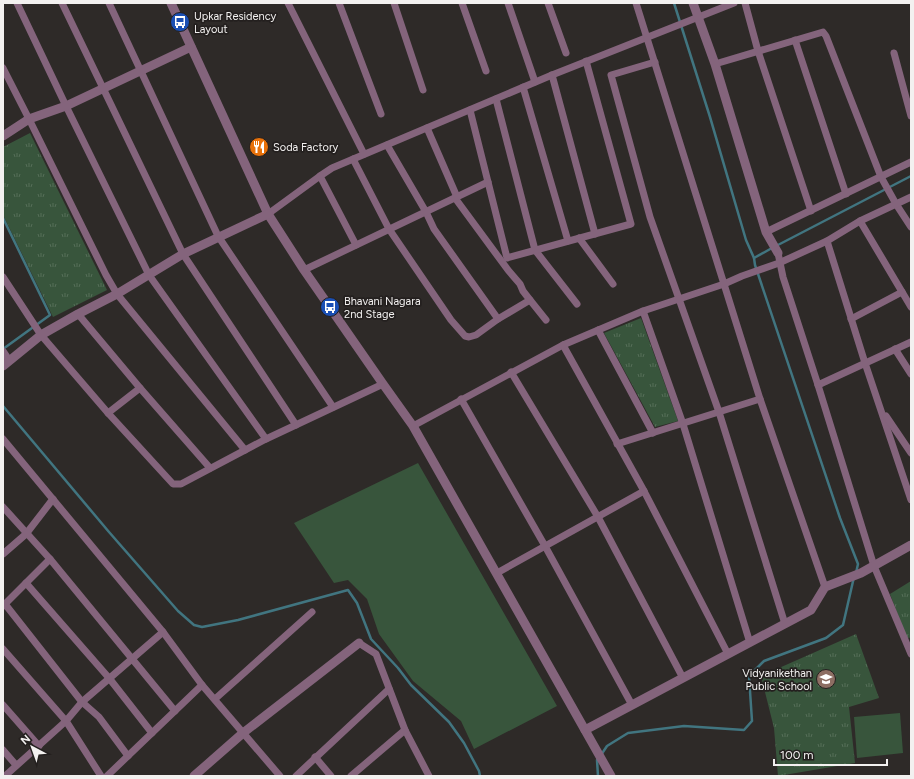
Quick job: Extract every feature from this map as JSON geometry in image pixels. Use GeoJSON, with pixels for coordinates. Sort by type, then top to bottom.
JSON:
{"type":"FeatureCollection","features":[{"type":"Feature","properties":{"kind":"street"},"geometry":{"type":"LineString","coordinates":[[18,3],[66,106],[149,274],[266,439]]}},
{"type":"Feature","properties":{"kind":"street"},"geometry":{"type":"LineString","coordinates":[[62,3],[183,254],[296,425]]}},
{"type":"Feature","properties":{"kind":"street"},"geometry":{"type":"LineString","coordinates":[[109,3],[218,236],[333,407]]}},
{"type":"Feature","properties":{"kind":"street"},"geometry":{"type":"LineString","coordinates":[[171,3],[268,214],[304,270],[413,426],[497,572],[611,776]]}},
{"type":"Feature","properties":{"kind":"street"},"geometry":{"type":"LineString","coordinates":[[288,3],[364,154]]}},
{"type":"Feature","properties":{"kind":"street"},"geometry":{"type":"LineString","coordinates":[[338,3],[381,114]]}},
{"type":"Feature","properties":{"kind":"street"},"geometry":{"type":"LineString","coordinates":[[394,3],[423,90]]}},
{"type":"Feature","properties":{"kind":"street"},"geometry":{"type":"LineString","coordinates":[[462,3],[486,71]]}},
{"type":"Feature","properties":{"kind":"street"},"geometry":{"type":"LineString","coordinates":[[508,3],[534,82]]}},
{"type":"Feature","properties":{"kind":"street"},"geometry":{"type":"LineString","coordinates":[[548,3],[566,53]]}},
{"type":"Feature","properties":{"kind":"street"},"geometry":{"type":"LineString","coordinates":[[636,3],[760,399],[825,587]]}},
{"type":"Feature","properties":{"kind":"street"},"geometry":{"type":"LineString","coordinates":[[693,3],[715,64],[766,232],[778,254],[782,277],[818,385],[874,566],[909,645],[911,654]]}},
{"type":"Feature","properties":{"kind":"street"},"geometry":{"type":"LineString","coordinates":[[3,351],[6,363],[41,335],[117,294],[183,254],[218,236],[268,214],[332,168],[523,88],[534,82],[734,3]]}},
{"type":"Feature","properties":{"kind":"street"},"geometry":{"type":"LineString","coordinates":[[745,3],[758,51],[811,211]]}},
{"type":"Feature","properties":{"kind":"street"},"geometry":{"type":"LineString","coordinates":[[715,64],[823,32],[826,36],[883,179],[895,203],[911,227]]}},
{"type":"Feature","properties":{"kind":"street"},"geometry":{"type":"LineString","coordinates":[[795,40],[846,194]]}},
{"type":"Feature","properties":{"kind":"street"},"geometry":{"type":"LineString","coordinates":[[3,136],[29,119],[66,106],[191,47]]}},
{"type":"Feature","properties":{"kind":"street"},"geometry":{"type":"LineString","coordinates":[[894,53],[911,116]]}},
{"type":"Feature","properties":{"kind":"street"},"geometry":{"type":"LineString","coordinates":[[470,110],[508,258],[631,224],[586,62]]}},
{"type":"Feature","properties":{"kind":"street"},"geometry":{"type":"LineString","coordinates":[[655,62],[610,75],[650,217],[718,412],[784,624]]}},
{"type":"Feature","properties":{"kind":"street"},"geometry":{"type":"LineString","coordinates":[[3,68],[106,275],[117,294],[245,450]]}},
{"type":"Feature","properties":{"kind":"street"},"geometry":{"type":"LineString","coordinates":[[552,75],[595,234]]}},
{"type":"Feature","properties":{"kind":"street"},"geometry":{"type":"LineString","coordinates":[[523,88],[568,241]]}},
{"type":"Feature","properties":{"kind":"street"},"geometry":{"type":"LineString","coordinates":[[496,99],[535,250],[577,304]]}},
{"type":"Feature","properties":{"kind":"street"},"geometry":{"type":"LineString","coordinates":[[427,128],[456,197],[508,270],[520,284],[523,291],[546,320]]}},
{"type":"Feature","properties":{"kind":"street"},"geometry":{"type":"LineString","coordinates":[[387,144],[426,212],[434,229],[498,319]]}},
{"type":"Feature","properties":{"kind":"street"},"geometry":{"type":"LineString","coordinates":[[354,159],[389,229],[451,320],[465,336],[470,337],[476,335],[498,319],[530,300]]}},
{"type":"Feature","properties":{"kind":"street"},"geometry":{"type":"LineString","coordinates":[[766,232],[846,194],[883,179],[911,162]]}},
{"type":"Feature","properties":{"kind":"street"},"geometry":{"type":"LineString","coordinates":[[320,176],[356,245]]}},
{"type":"Feature","properties":{"kind":"street"},"geometry":{"type":"LineString","coordinates":[[304,270],[488,182]]}},
{"type":"Feature","properties":{"kind":"street"},"geometry":{"type":"LineString","coordinates":[[413,426],[563,345],[643,310],[780,264],[827,241],[860,221],[911,196]]}},
{"type":"Feature","properties":{"kind":"street"},"geometry":{"type":"LineString","coordinates":[[860,221],[911,307]]}},
{"type":"Feature","properties":{"kind":"street"},"geometry":{"type":"LineString","coordinates":[[579,238],[613,284]]}},
{"type":"Feature","properties":{"kind":"street"},"geometry":{"type":"LineString","coordinates":[[827,241],[865,363],[911,500]]}},
{"type":"Feature","properties":{"kind":"street"},"geometry":{"type":"LineString","coordinates":[[3,277],[41,335],[108,413],[173,484],[180,484],[266,439],[383,384]]}},
{"type":"Feature","properties":{"kind":"street"},"geometry":{"type":"LineString","coordinates":[[851,319],[902,292]]}},
{"type":"Feature","properties":{"kind":"street"},"geometry":{"type":"LineString","coordinates":[[643,310],[683,424],[750,643]]}},
{"type":"Feature","properties":{"kind":"street"},"geometry":{"type":"LineString","coordinates":[[78,314],[210,468]]}},
{"type":"Feature","properties":{"kind":"street"},"geometry":{"type":"LineString","coordinates":[[598,330],[653,433]]}},
{"type":"Feature","properties":{"kind":"street"},"geometry":{"type":"LineString","coordinates":[[818,385],[911,342]]}},
{"type":"Feature","properties":{"kind":"street"},"geometry":{"type":"LineString","coordinates":[[563,345],[644,491],[728,654]]}},
{"type":"Feature","properties":{"kind":"street"},"geometry":{"type":"LineString","coordinates":[[895,349],[911,374]]}},
{"type":"Feature","properties":{"kind":"street"},"geometry":{"type":"LineString","coordinates":[[511,372],[598,517],[683,678]]}},
{"type":"Feature","properties":{"kind":"street"},"geometry":{"type":"LineString","coordinates":[[108,413],[140,388]]}},
{"type":"Feature","properties":{"kind":"street"},"geometry":{"type":"LineString","coordinates":[[461,399],[545,546],[632,705]]}},
{"type":"Feature","properties":{"kind":"street"},"geometry":{"type":"LineString","coordinates":[[617,444],[760,399]]}},
{"type":"Feature","properties":{"kind":"street"},"geometry":{"type":"LineString","coordinates":[[881,408],[911,453]]}},
{"type":"Feature","properties":{"kind":"street"},"geometry":{"type":"LineString","coordinates":[[3,439],[163,632],[202,685],[280,776]]}},
{"type":"Feature","properties":{"kind":"street"},"geometry":{"type":"LineString","coordinates":[[497,572],[644,491]]}},
{"type":"Feature","properties":{"kind":"street"},"geometry":{"type":"LineString","coordinates":[[3,554],[26,534],[53,499]]}},
{"type":"Feature","properties":{"kind":"street"},"geometry":{"type":"LineString","coordinates":[[3,507],[50,559],[175,711]]}},
{"type":"Feature","properties":{"kind":"street"},"geometry":{"type":"LineString","coordinates":[[585,730],[811,610],[825,587],[861,573],[911,545]]}},
{"type":"Feature","properties":{"kind":"street"},"geometry":{"type":"LineString","coordinates":[[50,559],[4,605],[82,702],[99,717],[128,756]]}},
{"type":"Feature","properties":{"kind":"street"},"geometry":{"type":"LineString","coordinates":[[26,583],[109,678],[152,733]]}},
{"type":"Feature","properties":{"kind":"street"},"geometry":{"type":"LineString","coordinates":[[215,699],[312,612]]}},
{"type":"Feature","properties":{"kind":"street"},"geometry":{"type":"LineString","coordinates":[[4,776],[66,721],[82,702],[163,632]]}},
{"type":"Feature","properties":{"kind":"street"},"geometry":{"type":"LineString","coordinates":[[194,776],[243,733],[358,643],[376,654],[405,730],[428,773],[420,776]]}},
{"type":"Feature","properties":{"kind":"street"},"geometry":{"type":"LineString","coordinates":[[3,649],[66,721],[101,776]]}},
{"type":"Feature","properties":{"kind":"street"},"geometry":{"type":"LineString","coordinates":[[107,776],[202,685]]}},
{"type":"Feature","properties":{"kind":"street"},"geometry":{"type":"LineString","coordinates":[[296,776],[390,689]]}},
{"type":"Feature","properties":{"kind":"street"},"geometry":{"type":"LineString","coordinates":[[3,705],[38,746]]}},
{"type":"Feature","properties":{"kind":"street"},"geometry":{"type":"LineString","coordinates":[[350,776],[405,730]]}},
{"type":"Feature","properties":{"kind":"street"},"geometry":{"type":"LineString","coordinates":[[3,750],[16,765]]}},
{"type":"Feature","properties":{"kind":"street"},"geometry":{"type":"LineString","coordinates":[[315,757],[331,776]]}},
{"type":"Feature","properties":{"kind":"green space"},"geometry":{"type":"Polygon","coordinates":[[[30,133],[107,290],[53,317],[3,215],[3,147],[30,133]]]}},
{"type":"Feature","properties":{"kind":"green space"},"geometry":{"type":"Polygon","coordinates":[[[641,318],[678,421],[655,427],[604,333],[641,318]]]}},
{"type":"Feature","properties":{"kind":"green space"},"geometry":{"type":"Polygon","coordinates":[[[418,463],[557,706],[474,749],[461,721],[413,681],[379,634],[367,599],[348,580],[334,583],[294,523],[418,463]]]}},
{"type":"Feature","properties":{"kind":"green space"},"geometry":{"type":"Polygon","coordinates":[[[911,581],[911,637],[907,639],[890,594],[911,581]]]}},
{"type":"Feature","properties":{"kind":"green space"},"geometry":{"type":"Polygon","coordinates":[[[856,634],[879,698],[849,707],[855,763],[778,776],[774,728],[761,676],[856,634]]]}},
{"type":"Feature","properties":{"kind":"green space"},"geometry":{"type":"Polygon","coordinates":[[[900,713],[903,753],[857,758],[854,717],[900,713]]]}},
{"type":"Feature","properties":{"kind":"waterway"},"geometry":{"type":"LineString","coordinates":[[674,3],[710,117],[746,240],[754,258]]}},
{"type":"Feature","properties":{"kind":"waterway"},"geometry":{"type":"LineString","coordinates":[[776,246],[911,176]]}},
{"type":"Feature","properties":{"kind":"waterway"},"geometry":{"type":"LineString","coordinates":[[3,218],[50,315],[3,349]]}},
{"type":"Feature","properties":{"kind":"waterway"},"geometry":{"type":"LineString","coordinates":[[772,248],[754,258],[755,265],[840,518],[858,564],[856,573]]}},
{"type":"Feature","properties":{"kind":"waterway"},"geometry":{"type":"LineString","coordinates":[[3,406],[109,532],[178,611],[194,625],[202,627],[238,620],[348,590],[357,603],[371,639],[398,668],[411,685],[449,722],[464,743],[479,771],[480,776]]}},
{"type":"Feature","properties":{"kind":"waterway"},"geometry":{"type":"LineString","coordinates":[[601,755],[607,746],[628,733],[684,726],[744,730],[752,721],[749,676],[764,661],[826,638],[843,625],[854,577]]}},
{"type":"Feature","properties":{"kind":"waterway"},"geometry":{"type":"LineString","coordinates":[[598,759],[598,776]]}},
{"type":"Feature","properties":{"kind":"place","name":"Upkar Residency Layout"},"geometry":{"type":"Point","coordinates":[180,22]}},
{"type":"Feature","properties":{"kind":"place","name":"Soda Factory"},"geometry":{"type":"Point","coordinates":[259,147]}},
{"type":"Feature","properties":{"kind":"place","name":"Bhavani Nagara 2nd Stage"},"geometry":{"type":"Point","coordinates":[330,307]}},
{"type":"Feature","properties":{"kind":"place","name":"Vidyanikethan Public School"},"geometry":{"type":"Point","coordinates":[826,679]}}]}
